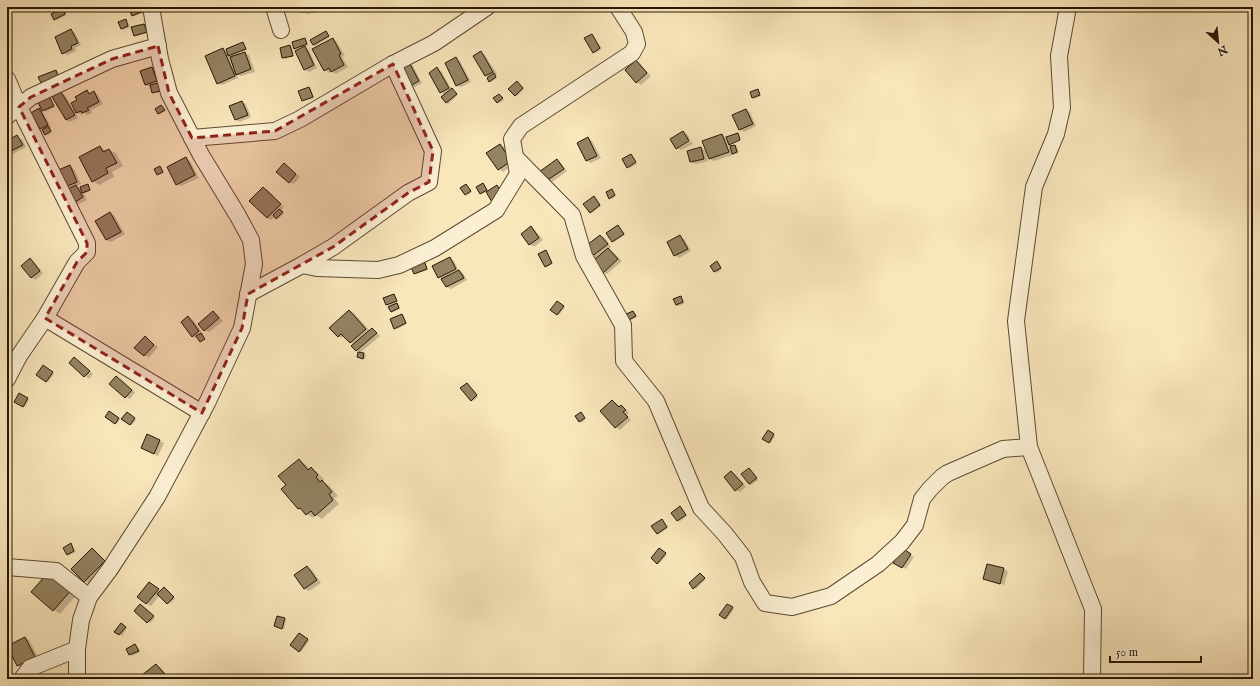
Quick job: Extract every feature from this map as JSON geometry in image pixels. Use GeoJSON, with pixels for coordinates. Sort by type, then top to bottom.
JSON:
{"type":"FeatureCollection","features":[{"type":"Feature","properties":{"kind":"street"},"geometry":{"type":"LineString","coordinates":[[77,679],[77,648],[81,620],[89,597],[110,570],[157,497],[202,413],[242,328],[254,264],[251,240],[201,155],[169,93],[151,7]]}},
{"type":"Feature","properties":{"kind":"street"},"geometry":{"type":"LineString","coordinates":[[274,7],[281,30]]}},
{"type":"Feature","properties":{"kind":"street"},"geometry":{"type":"LineString","coordinates":[[192,138],[275,131],[300,119],[393,64],[434,43],[487,7]]}},
{"type":"Feature","properties":{"kind":"street"},"geometry":{"type":"LineString","coordinates":[[302,265],[317,268],[378,270],[399,265],[436,248],[496,210],[518,174],[512,139],[520,126],[632,53],[637,44],[634,32],[618,7]]}},
{"type":"Feature","properties":{"kind":"street"},"geometry":{"type":"LineString","coordinates":[[1068,7],[1059,56],[1062,108],[1056,134],[1034,187],[1016,321],[1029,447],[1093,609],[1092,679]]}},
{"type":"Feature","properties":{"kind":"street"},"geometry":{"type":"LineString","coordinates":[[13,111],[31,97],[112,59],[158,46]]}},
{"type":"Feature","properties":{"kind":"street"},"geometry":{"type":"LineString","coordinates":[[248,294],[333,247],[408,193],[429,182],[434,151],[393,64]]}},
{"type":"Feature","properties":{"kind":"street"},"geometry":{"type":"LineString","coordinates":[[7,79],[13,111],[87,243],[87,252],[77,262],[45,318],[19,356],[7,379]]}},
{"type":"Feature","properties":{"kind":"street"},"geometry":{"type":"LineString","coordinates":[[515,157],[572,215],[584,256],[623,326],[624,361],[656,401],[702,508],[743,557],[752,582],[765,603],[792,607],[831,596],[878,564],[902,542],[915,526],[922,499],[942,477],[1003,449],[1029,447]]}},
{"type":"Feature","properties":{"kind":"street"},"geometry":{"type":"LineString","coordinates":[[45,318],[202,413]]}},
{"type":"Feature","properties":{"kind":"street"},"geometry":{"type":"LineString","coordinates":[[7,567],[56,571],[89,597]]}},
{"type":"Feature","properties":{"kind":"street"},"geometry":{"type":"LineString","coordinates":[[22,679],[30,668],[77,648]]}},
{"type":"Feature","properties":{"kind":"highlighted area"},"geometry":{"type":"Polygon","coordinates":[[[158,46],[169,93],[192,138],[275,131],[393,64],[433,151],[429,182],[408,193],[333,247],[248,294],[242,328],[202,413],[45,318],[77,262],[87,252],[87,243],[19,107],[31,97],[112,59],[158,46]]]}},
{"type":"Feature","properties":{"kind":"building"},"geometry":{"type":"Polygon","coordinates":[[[128,7],[142,7],[144,11],[132,16],[128,7]]]}},
{"type":"Feature","properties":{"kind":"building"},"geometry":{"type":"Polygon","coordinates":[[[301,7],[316,7],[317,10],[301,12],[301,7]]]}},
{"type":"Feature","properties":{"kind":"building"},"geometry":{"type":"Polygon","coordinates":[[[566,7],[576,7],[570,12],[566,7]]]}},
{"type":"Feature","properties":{"kind":"building"},"geometry":{"type":"Polygon","coordinates":[[[63,8],[65,14],[54,20],[51,14],[63,8]]]}},
{"type":"Feature","properties":{"kind":"building"},"geometry":{"type":"Polygon","coordinates":[[[126,19],[128,26],[121,29],[118,22],[126,19]]]}},
{"type":"Feature","properties":{"kind":"building"},"geometry":{"type":"Polygon","coordinates":[[[144,24],[147,32],[134,36],[131,27],[144,24]]]}},
{"type":"Feature","properties":{"kind":"building"},"geometry":{"type":"Polygon","coordinates":[[[71,29],[78,43],[71,46],[72,49],[62,54],[55,37],[71,29]]]}},
{"type":"Feature","properties":{"kind":"building"},"geometry":{"type":"Polygon","coordinates":[[[326,31],[329,36],[313,45],[310,40],[326,31]]]}},
{"type":"Feature","properties":{"kind":"building"},"geometry":{"type":"Polygon","coordinates":[[[592,34],[600,48],[593,53],[584,38],[592,34]]]}},
{"type":"Feature","properties":{"kind":"building"},"geometry":{"type":"Polygon","coordinates":[[[305,38],[307,44],[294,49],[292,42],[305,38]]]}},
{"type":"Feature","properties":{"kind":"building"},"geometry":{"type":"Polygon","coordinates":[[[333,38],[341,54],[339,55],[344,65],[331,72],[329,68],[324,71],[312,49],[333,38]]]}},
{"type":"Feature","properties":{"kind":"building"},"geometry":{"type":"Polygon","coordinates":[[[243,42],[246,49],[228,56],[226,49],[243,42]]]}},
{"type":"Feature","properties":{"kind":"building"},"geometry":{"type":"Polygon","coordinates":[[[290,45],[293,56],[282,58],[280,48],[290,45]]]}},
{"type":"Feature","properties":{"kind":"building"},"geometry":{"type":"Polygon","coordinates":[[[305,46],[314,65],[304,70],[295,51],[305,46]]]}},
{"type":"Feature","properties":{"kind":"building"},"geometry":{"type":"Polygon","coordinates":[[[223,48],[235,76],[217,84],[205,56],[223,48]]]}},
{"type":"Feature","properties":{"kind":"building"},"geometry":{"type":"Polygon","coordinates":[[[481,51],[493,72],[485,76],[473,56],[481,51]]]}},
{"type":"Feature","properties":{"kind":"building"},"geometry":{"type":"Polygon","coordinates":[[[245,52],[251,69],[236,75],[230,57],[245,52]]]}},
{"type":"Feature","properties":{"kind":"building"},"geometry":{"type":"Polygon","coordinates":[[[456,57],[468,80],[456,86],[445,63],[456,57]]]}},
{"type":"Feature","properties":{"kind":"building"},"geometry":{"type":"Polygon","coordinates":[[[636,60],[647,73],[636,83],[625,70],[636,60]]]}},
{"type":"Feature","properties":{"kind":"building"},"geometry":{"type":"Polygon","coordinates":[[[409,62],[419,81],[406,88],[396,69],[409,62]]]}},
{"type":"Feature","properties":{"kind":"building"},"geometry":{"type":"Polygon","coordinates":[[[152,67],[157,81],[145,85],[140,71],[152,67]]]}},
{"type":"Feature","properties":{"kind":"building"},"geometry":{"type":"Polygon","coordinates":[[[437,67],[449,88],[440,93],[429,73],[437,67]]]}},
{"type":"Feature","properties":{"kind":"building"},"geometry":{"type":"Polygon","coordinates":[[[56,70],[59,78],[42,85],[38,77],[56,70]]]}},
{"type":"Feature","properties":{"kind":"building"},"geometry":{"type":"Polygon","coordinates":[[[494,73],[496,77],[489,82],[487,78],[494,73]]]}},
{"type":"Feature","properties":{"kind":"building"},"geometry":{"type":"Polygon","coordinates":[[[517,81],[523,88],[515,96],[508,89],[517,81]]]}},
{"type":"Feature","properties":{"kind":"building"},"geometry":{"type":"Polygon","coordinates":[[[158,83],[160,91],[152,93],[150,85],[158,83]]]}},
{"type":"Feature","properties":{"kind":"building"},"geometry":{"type":"Polygon","coordinates":[[[309,87],[313,97],[302,101],[298,91],[309,87]]]}},
{"type":"Feature","properties":{"kind":"building"},"geometry":{"type":"Polygon","coordinates":[[[452,88],[457,94],[446,103],[441,97],[452,88]]]}},
{"type":"Feature","properties":{"kind":"building"},"geometry":{"type":"Polygon","coordinates":[[[758,89],[760,95],[752,98],[750,92],[758,89]]]}},
{"type":"Feature","properties":{"kind":"building"},"geometry":{"type":"Polygon","coordinates":[[[87,90],[89,94],[94,91],[99,102],[87,108],[89,110],[82,113],[81,111],[76,113],[71,103],[77,100],[75,97],[87,90]]]}},
{"type":"Feature","properties":{"kind":"building"},"geometry":{"type":"Polygon","coordinates":[[[61,92],[75,115],[66,120],[52,97],[61,92]]]}},
{"type":"Feature","properties":{"kind":"building"},"geometry":{"type":"Polygon","coordinates":[[[499,94],[503,98],[497,103],[493,98],[499,94]]]}},
{"type":"Feature","properties":{"kind":"building"},"geometry":{"type":"Polygon","coordinates":[[[49,96],[54,106],[42,111],[38,102],[49,96]]]}},
{"type":"Feature","properties":{"kind":"building"},"geometry":{"type":"Polygon","coordinates":[[[242,101],[248,115],[235,120],[229,106],[242,101]]]}},
{"type":"Feature","properties":{"kind":"building"},"geometry":{"type":"Polygon","coordinates":[[[161,105],[165,110],[158,114],[155,109],[161,105]]]}},
{"type":"Feature","properties":{"kind":"building"},"geometry":{"type":"Polygon","coordinates":[[[39,108],[48,125],[40,129],[31,113],[39,108]]]}},
{"type":"Feature","properties":{"kind":"building"},"geometry":{"type":"Polygon","coordinates":[[[746,109],[753,124],[739,130],[732,115],[746,109]]]}},
{"type":"Feature","properties":{"kind":"building"},"geometry":{"type":"Polygon","coordinates":[[[48,126],[51,131],[45,135],[42,130],[48,126]]]}},
{"type":"Feature","properties":{"kind":"building"},"geometry":{"type":"Polygon","coordinates":[[[683,131],[689,141],[676,149],[670,139],[683,131]]]}},
{"type":"Feature","properties":{"kind":"building"},"geometry":{"type":"Polygon","coordinates":[[[738,133],[740,140],[729,145],[726,137],[738,133]]]}},
{"type":"Feature","properties":{"kind":"building"},"geometry":{"type":"Polygon","coordinates":[[[722,134],[729,152],[709,159],[702,141],[722,134]]]}},
{"type":"Feature","properties":{"kind":"building"},"geometry":{"type":"Polygon","coordinates":[[[17,135],[23,145],[7,153],[7,141],[17,135]]]}},
{"type":"Feature","properties":{"kind":"building"},"geometry":{"type":"Polygon","coordinates":[[[588,137],[597,156],[586,161],[577,143],[588,137]]]}},
{"type":"Feature","properties":{"kind":"building"},"geometry":{"type":"Polygon","coordinates":[[[500,144],[511,161],[498,170],[486,153],[500,144]]]}},
{"type":"Feature","properties":{"kind":"building"},"geometry":{"type":"Polygon","coordinates":[[[735,145],[737,152],[732,154],[730,146],[735,145]]]}},
{"type":"Feature","properties":{"kind":"building"},"geometry":{"type":"Polygon","coordinates":[[[100,146],[103,152],[109,149],[117,163],[106,168],[108,173],[92,182],[79,157],[100,146]]]}},
{"type":"Feature","properties":{"kind":"building"},"geometry":{"type":"Polygon","coordinates":[[[701,147],[704,159],[690,162],[687,151],[701,147]]]}},
{"type":"Feature","properties":{"kind":"building"},"geometry":{"type":"Polygon","coordinates":[[[631,154],[636,162],[627,168],[622,159],[631,154]]]}},
{"type":"Feature","properties":{"kind":"building"},"geometry":{"type":"Polygon","coordinates":[[[186,157],[195,175],[176,185],[167,167],[186,157]]]}},
{"type":"Feature","properties":{"kind":"building"},"geometry":{"type":"Polygon","coordinates":[[[557,159],[564,169],[546,181],[539,172],[557,159]]]}},
{"type":"Feature","properties":{"kind":"building"},"geometry":{"type":"Polygon","coordinates":[[[284,163],[296,174],[289,183],[276,172],[284,163]]]}},
{"type":"Feature","properties":{"kind":"building"},"geometry":{"type":"Polygon","coordinates":[[[70,165],[77,182],[63,188],[56,171],[70,165]]]}},
{"type":"Feature","properties":{"kind":"building"},"geometry":{"type":"Polygon","coordinates":[[[160,166],[163,172],[157,175],[154,169],[160,166]]]}},
{"type":"Feature","properties":{"kind":"building"},"geometry":{"type":"Polygon","coordinates":[[[483,183],[487,190],[480,194],[476,187],[483,183]]]}},
{"type":"Feature","properties":{"kind":"building"},"geometry":{"type":"Polygon","coordinates":[[[88,184],[90,190],[82,193],[80,187],[88,184]]]}},
{"type":"Feature","properties":{"kind":"building"},"geometry":{"type":"Polygon","coordinates":[[[466,184],[471,191],[465,195],[460,188],[466,184]]]}},
{"type":"Feature","properties":{"kind":"building"},"geometry":{"type":"Polygon","coordinates":[[[76,185],[83,197],[72,204],[64,191],[76,185]]]}},
{"type":"Feature","properties":{"kind":"building"},"geometry":{"type":"Polygon","coordinates":[[[497,185],[503,195],[492,202],[486,192],[497,185]]]}},
{"type":"Feature","properties":{"kind":"building"},"geometry":{"type":"Polygon","coordinates":[[[263,187],[281,204],[267,218],[249,201],[263,187]]]}},
{"type":"Feature","properties":{"kind":"building"},"geometry":{"type":"Polygon","coordinates":[[[612,189],[615,195],[609,199],[606,192],[612,189]]]}},
{"type":"Feature","properties":{"kind":"building"},"geometry":{"type":"Polygon","coordinates":[[[594,196],[600,205],[590,213],[583,204],[594,196]]]}},
{"type":"Feature","properties":{"kind":"building"},"geometry":{"type":"Polygon","coordinates":[[[279,209],[283,212],[276,219],[273,215],[279,209]]]}},
{"type":"Feature","properties":{"kind":"building"},"geometry":{"type":"Polygon","coordinates":[[[110,212],[121,232],[106,240],[95,221],[110,212]]]}},
{"type":"Feature","properties":{"kind":"building"},"geometry":{"type":"Polygon","coordinates":[[[618,225],[624,234],[612,242],[606,233],[618,225]]]}},
{"type":"Feature","properties":{"kind":"building"},"geometry":{"type":"Polygon","coordinates":[[[531,226],[539,238],[529,245],[521,234],[531,226]]]}},
{"type":"Feature","properties":{"kind":"building"},"geometry":{"type":"Polygon","coordinates":[[[600,235],[608,244],[590,258],[583,248],[600,235]]]}},
{"type":"Feature","properties":{"kind":"building"},"geometry":{"type":"Polygon","coordinates":[[[680,235],[688,249],[674,256],[667,242],[680,235]]]}},
{"type":"Feature","properties":{"kind":"building"},"geometry":{"type":"Polygon","coordinates":[[[608,248],[618,259],[603,273],[593,261],[608,248]]]}},
{"type":"Feature","properties":{"kind":"building"},"geometry":{"type":"Polygon","coordinates":[[[546,250],[552,263],[545,267],[538,254],[546,250]]]}},
{"type":"Feature","properties":{"kind":"building"},"geometry":{"type":"Polygon","coordinates":[[[450,257],[456,269],[438,278],[432,266],[450,257]]]}},
{"type":"Feature","properties":{"kind":"building"},"geometry":{"type":"Polygon","coordinates":[[[30,258],[40,271],[31,278],[21,266],[30,258]]]}},
{"type":"Feature","properties":{"kind":"building"},"geometry":{"type":"Polygon","coordinates":[[[424,260],[427,269],[414,274],[410,265],[424,260]]]}},
{"type":"Feature","properties":{"kind":"building"},"geometry":{"type":"Polygon","coordinates":[[[717,261],[721,268],[714,272],[710,266],[717,261]]]}},
{"type":"Feature","properties":{"kind":"building"},"geometry":{"type":"Polygon","coordinates":[[[459,270],[464,278],[446,287],[441,279],[459,270]]]}},
{"type":"Feature","properties":{"kind":"building"},"geometry":{"type":"Polygon","coordinates":[[[394,294],[397,301],[386,305],[383,298],[394,294]]]}},
{"type":"Feature","properties":{"kind":"building"},"geometry":{"type":"Polygon","coordinates":[[[681,296],[683,302],[676,305],[673,299],[681,296]]]}},
{"type":"Feature","properties":{"kind":"building"},"geometry":{"type":"Polygon","coordinates":[[[557,301],[564,306],[557,315],[550,310],[557,301]]]}},
{"type":"Feature","properties":{"kind":"building"},"geometry":{"type":"Polygon","coordinates":[[[397,303],[399,308],[391,312],[388,307],[397,303]]]}},
{"type":"Feature","properties":{"kind":"building"},"geometry":{"type":"Polygon","coordinates":[[[349,310],[366,329],[350,343],[341,334],[338,337],[329,328],[349,310]]]}},
{"type":"Feature","properties":{"kind":"building"},"geometry":{"type":"Polygon","coordinates":[[[213,311],[219,318],[204,331],[198,324],[213,311]]]}},
{"type":"Feature","properties":{"kind":"building"},"geometry":{"type":"Polygon","coordinates":[[[633,311],[636,316],[627,321],[624,315],[633,311]]]}},
{"type":"Feature","properties":{"kind":"building"},"geometry":{"type":"Polygon","coordinates":[[[402,314],[406,323],[394,329],[390,319],[402,314]]]}},
{"type":"Feature","properties":{"kind":"building"},"geometry":{"type":"Polygon","coordinates":[[[188,316],[199,331],[192,337],[181,322],[188,316]]]}},
{"type":"Feature","properties":{"kind":"building"},"geometry":{"type":"Polygon","coordinates":[[[372,328],[377,333],[356,351],[351,346],[372,328]]]}},
{"type":"Feature","properties":{"kind":"building"},"geometry":{"type":"Polygon","coordinates":[[[201,333],[205,339],[200,342],[196,336],[201,333]]]}},
{"type":"Feature","properties":{"kind":"building"},"geometry":{"type":"Polygon","coordinates":[[[145,336],[154,345],[144,356],[134,348],[145,336]]]}},
{"type":"Feature","properties":{"kind":"building"},"geometry":{"type":"Polygon","coordinates":[[[358,352],[364,353],[363,359],[357,357],[358,352]]]}},
{"type":"Feature","properties":{"kind":"building"},"geometry":{"type":"Polygon","coordinates":[[[74,357],[90,371],[84,377],[69,363],[74,357]]]}},
{"type":"Feature","properties":{"kind":"building"},"geometry":{"type":"Polygon","coordinates":[[[43,365],[53,372],[46,382],[36,375],[43,365]]]}},
{"type":"Feature","properties":{"kind":"building"},"geometry":{"type":"Polygon","coordinates":[[[116,376],[132,390],[125,398],[109,384],[116,376]]]}},
{"type":"Feature","properties":{"kind":"building"},"geometry":{"type":"Polygon","coordinates":[[[467,383],[477,395],[471,401],[460,388],[467,383]]]}},
{"type":"Feature","properties":{"kind":"building"},"geometry":{"type":"Polygon","coordinates":[[[19,393],[28,398],[23,407],[14,402],[19,393]]]}},
{"type":"Feature","properties":{"kind":"building"},"geometry":{"type":"Polygon","coordinates":[[[612,400],[619,407],[621,405],[626,410],[623,412],[628,417],[615,428],[600,411],[612,400]]]}},
{"type":"Feature","properties":{"kind":"building"},"geometry":{"type":"Polygon","coordinates":[[[109,411],[119,418],[115,424],[105,417],[109,411]]]}},
{"type":"Feature","properties":{"kind":"building"},"geometry":{"type":"Polygon","coordinates":[[[127,412],[135,418],[130,425],[121,419],[127,412]]]}},
{"type":"Feature","properties":{"kind":"building"},"geometry":{"type":"Polygon","coordinates":[[[581,412],[585,418],[579,422],[575,416],[581,412]]]}},
{"type":"Feature","properties":{"kind":"building"},"geometry":{"type":"Polygon","coordinates":[[[768,430],[774,434],[769,443],[762,439],[768,430]]]}},
{"type":"Feature","properties":{"kind":"building"},"geometry":{"type":"Polygon","coordinates":[[[147,434],[160,440],[154,454],[141,448],[147,434]]]}},
{"type":"Feature","properties":{"kind":"building"},"geometry":{"type":"Polygon","coordinates":[[[299,459],[308,470],[311,467],[318,475],[316,477],[320,482],[322,480],[332,492],[329,494],[333,500],[315,516],[311,511],[306,515],[300,508],[298,509],[281,489],[286,485],[278,476],[299,459]]]}},
{"type":"Feature","properties":{"kind":"building"},"geometry":{"type":"Polygon","coordinates":[[[749,468],[757,478],[749,484],[741,474],[749,468]]]}},
{"type":"Feature","properties":{"kind":"building"},"geometry":{"type":"Polygon","coordinates":[[[731,471],[743,484],[735,491],[724,477],[731,471]]]}},
{"type":"Feature","properties":{"kind":"building"},"geometry":{"type":"Polygon","coordinates":[[[680,506],[686,515],[677,521],[671,513],[680,506]]]}},
{"type":"Feature","properties":{"kind":"building"},"geometry":{"type":"Polygon","coordinates":[[[662,519],[667,527],[657,534],[651,526],[662,519]]]}},
{"type":"Feature","properties":{"kind":"building"},"geometry":{"type":"Polygon","coordinates":[[[71,543],[74,551],[67,555],[63,548],[71,543]]]}},
{"type":"Feature","properties":{"kind":"building"},"geometry":{"type":"Polygon","coordinates":[[[92,548],[105,561],[84,582],[71,569],[92,548]]]}},
{"type":"Feature","properties":{"kind":"building"},"geometry":{"type":"Polygon","coordinates":[[[659,548],[666,553],[657,564],[651,558],[659,548]]]}},
{"type":"Feature","properties":{"kind":"building"},"geometry":{"type":"Polygon","coordinates":[[[902,548],[911,554],[902,568],[893,563],[902,548]]]}},
{"type":"Feature","properties":{"kind":"building"},"geometry":{"type":"Polygon","coordinates":[[[987,564],[1004,568],[1000,584],[983,579],[987,564]]]}},
{"type":"Feature","properties":{"kind":"building"},"geometry":{"type":"Polygon","coordinates":[[[307,566],[317,580],[304,589],[294,575],[307,566]]]}},
{"type":"Feature","properties":{"kind":"building"},"geometry":{"type":"Polygon","coordinates":[[[51,569],[73,588],[53,611],[31,592],[51,569]]]}},
{"type":"Feature","properties":{"kind":"building"},"geometry":{"type":"Polygon","coordinates":[[[700,573],[705,578],[693,589],[689,583],[700,573]]]}},
{"type":"Feature","properties":{"kind":"building"},"geometry":{"type":"Polygon","coordinates":[[[149,582],[159,589],[146,604],[137,597],[149,582]]]}},
{"type":"Feature","properties":{"kind":"building"},"geometry":{"type":"Polygon","coordinates":[[[164,587],[174,597],[167,604],[157,594],[164,587]]]}},
{"type":"Feature","properties":{"kind":"building"},"geometry":{"type":"Polygon","coordinates":[[[140,604],[154,616],[147,623],[134,611],[140,604]]]}},
{"type":"Feature","properties":{"kind":"building"},"geometry":{"type":"Polygon","coordinates":[[[727,604],[733,607],[725,619],[719,615],[727,604]]]}},
{"type":"Feature","properties":{"kind":"building"},"geometry":{"type":"Polygon","coordinates":[[[277,616],[285,618],[282,629],[274,626],[277,616]]]}},
{"type":"Feature","properties":{"kind":"building"},"geometry":{"type":"Polygon","coordinates":[[[121,623],[126,627],[119,635],[114,632],[121,623]]]}},
{"type":"Feature","properties":{"kind":"building"},"geometry":{"type":"Polygon","coordinates":[[[299,633],[308,639],[299,652],[290,645],[299,633]]]}},
{"type":"Feature","properties":{"kind":"building"},"geometry":{"type":"Polygon","coordinates":[[[25,637],[35,657],[17,666],[7,646],[25,637]]]}},
{"type":"Feature","properties":{"kind":"building"},"geometry":{"type":"Polygon","coordinates":[[[135,644],[139,651],[129,655],[126,649],[135,644]]]}},
{"type":"Feature","properties":{"kind":"building"},"geometry":{"type":"Polygon","coordinates":[[[156,664],[169,679],[137,679],[156,664]]]}}]}
